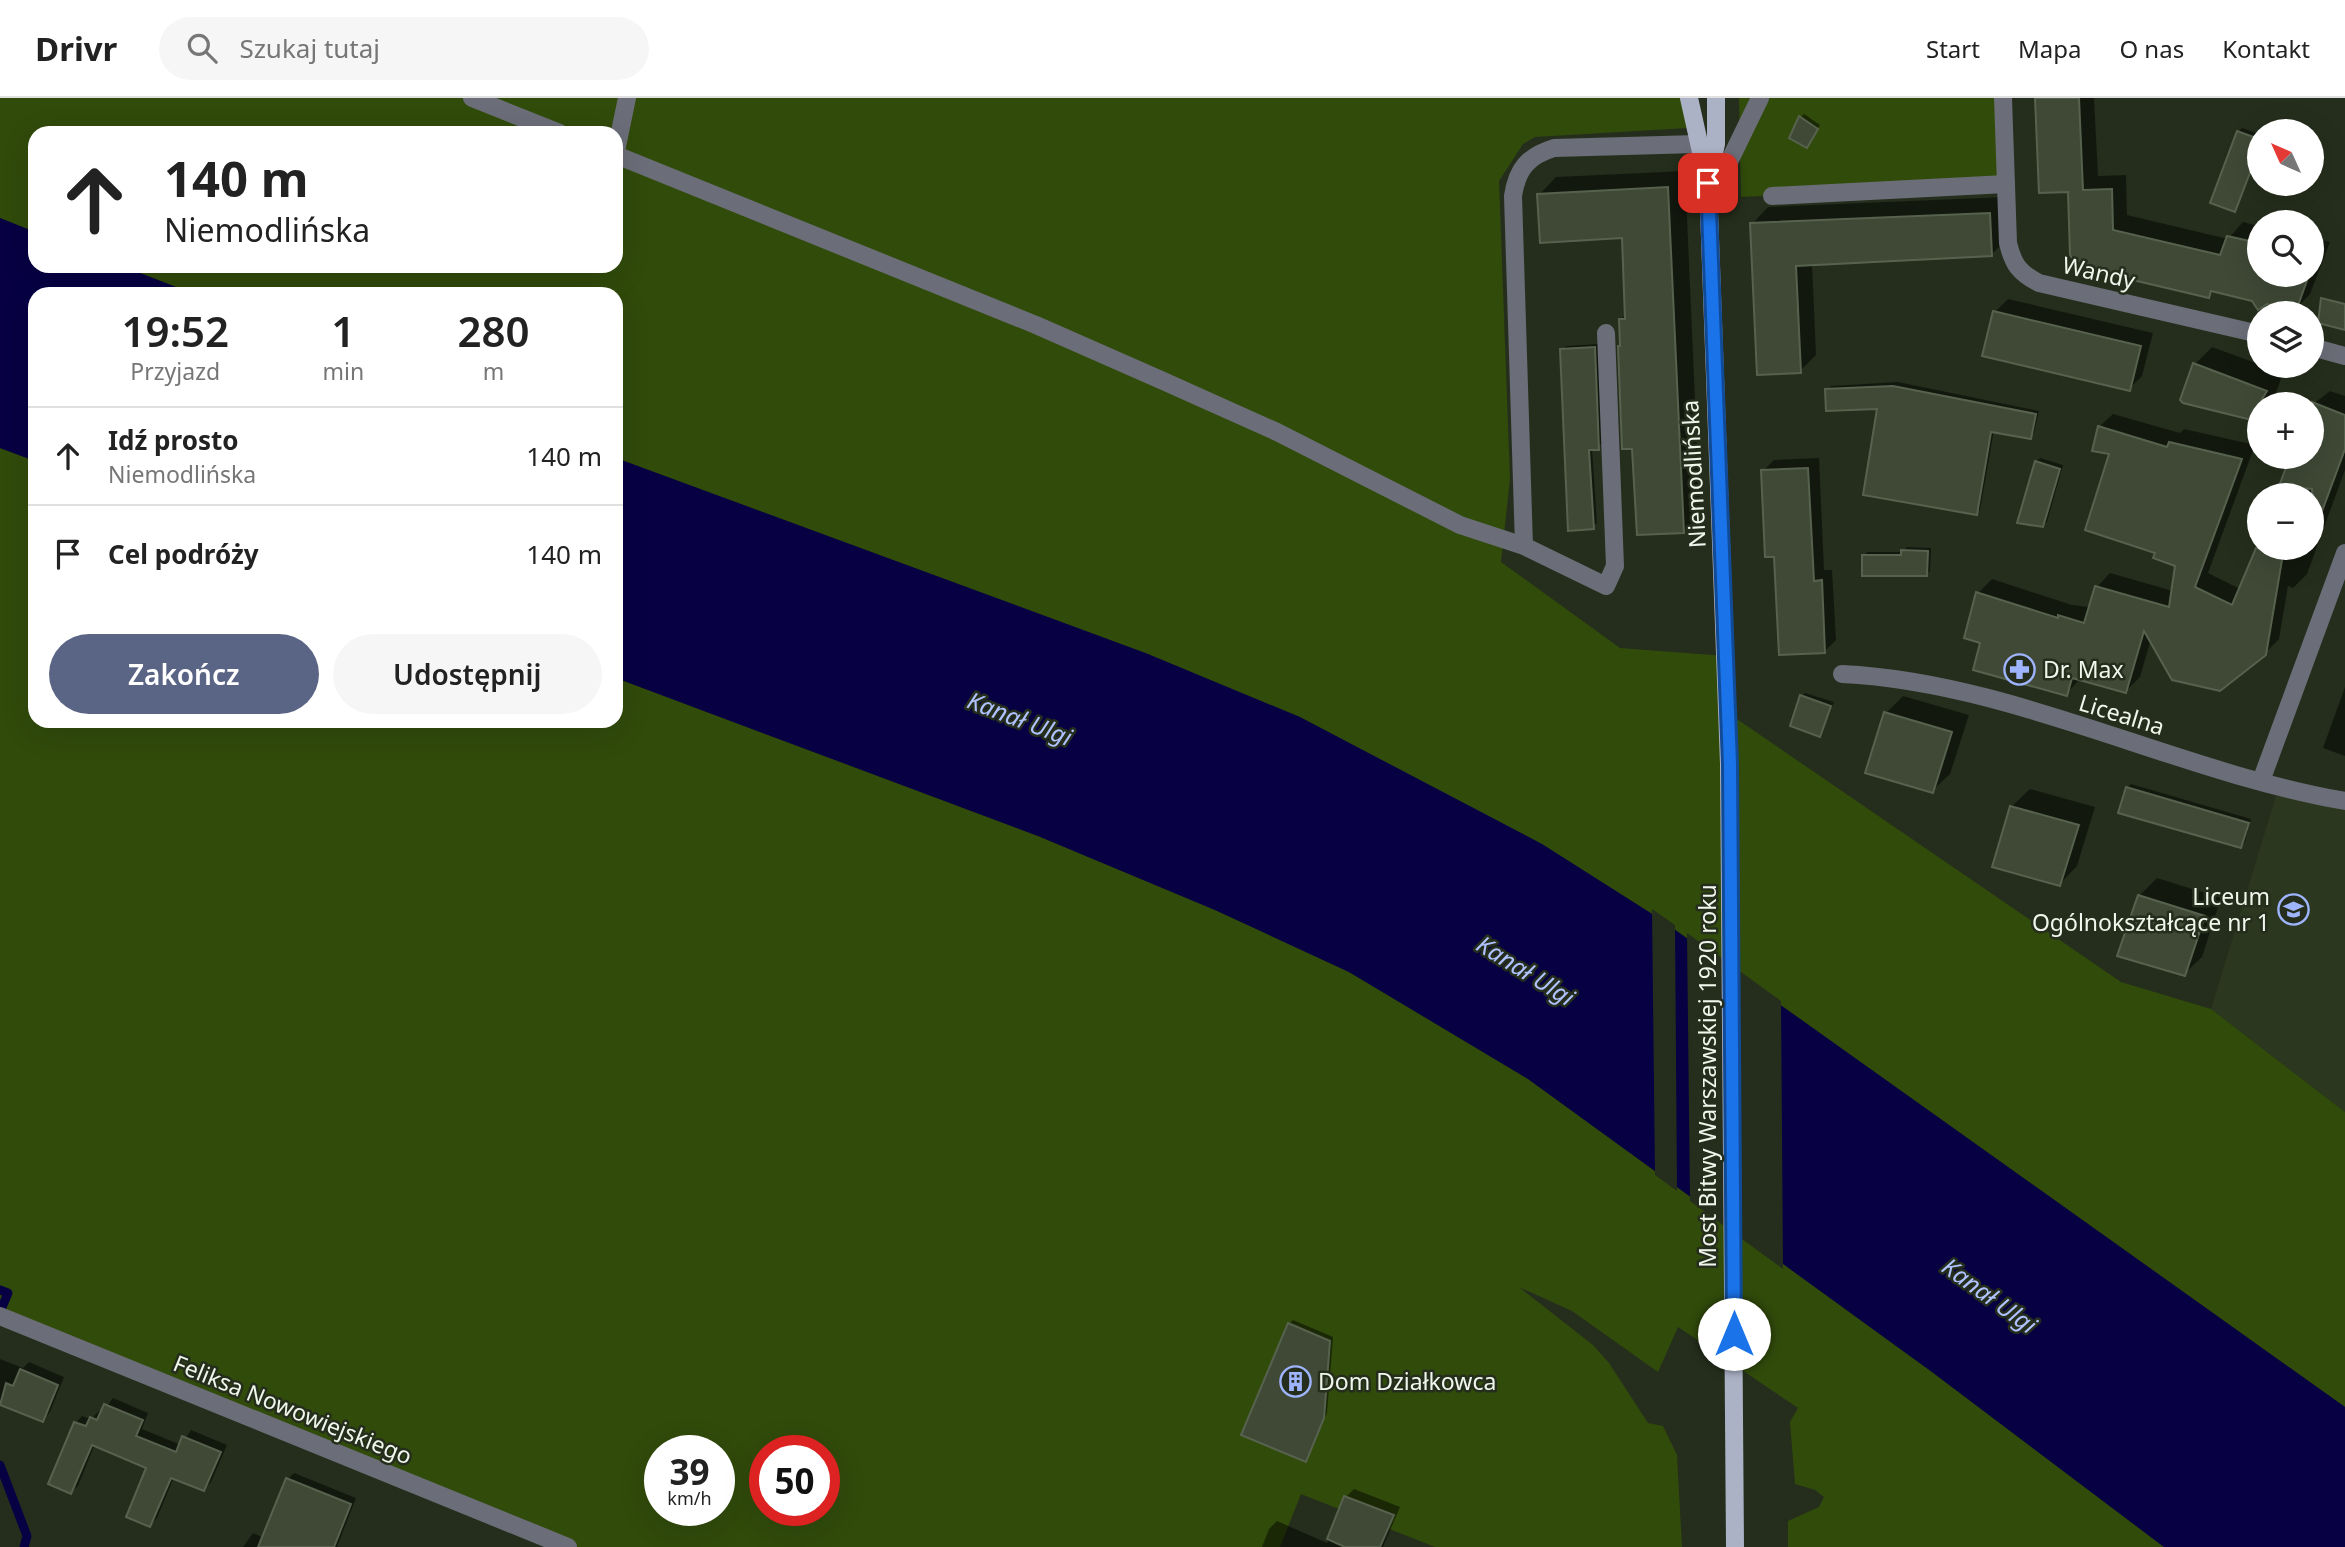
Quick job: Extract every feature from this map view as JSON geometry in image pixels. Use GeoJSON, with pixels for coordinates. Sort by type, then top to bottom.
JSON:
{"type":"FeatureCollection","features":[{"type":"Feature","properties":{"kind":"main road","name":"Niemodlińska"},"geometry":{"type":"LineString","coordinates":[[1689,98],[1697,144],[1708,183],[1730,764]]}},
{"type":"Feature","properties":{"kind":"main road","name":"Niemodlińska"},"geometry":{"type":"LineString","coordinates":[[1708,183],[1716,144],[1716,98]]}},
{"type":"Feature","properties":{"kind":"main road","name":"Most Bitwy Warszawskiej 1920 roku"},"geometry":{"type":"LineString","coordinates":[[1730,764],[1735,1547]]}},
{"type":"Feature","properties":{"kind":"street"},"geometry":{"type":"LineString","coordinates":[[472,98],[542,126]]}},
{"type":"Feature","properties":{"kind":"street"},"geometry":{"type":"LineString","coordinates":[[621,126],[627,98]]}},
{"type":"Feature","properties":{"kind":"street"},"geometry":{"type":"LineString","coordinates":[[1709,203],[1760,98]]}},
{"type":"Feature","properties":{"kind":"street"},"geometry":{"type":"LineString","coordinates":[[1772,196],[2006,184],[2003,98]]}},
{"type":"Feature","properties":{"kind":"street"},"geometry":{"type":"LineString","coordinates":[[1524,546],[1513,196],[1521,167],[1540,153],[1554,148],[1697,144]]}},
{"type":"Feature","properties":{"kind":"street"},"geometry":{"type":"LineString","coordinates":[[623,156],[1036,326],[1277,432],[1460,525],[1524,546],[1606,586],[1615,566],[1606,333]]}},
{"type":"Feature","properties":{"kind":"street","name":"Wandy"},"geometry":{"type":"LineString","coordinates":[[2006,184],[2008,243],[2013,261],[2022,275],[2039,283],[2247,331]]}},
{"type":"Feature","properties":{"kind":"street"},"geometry":{"type":"LineString","coordinates":[[2324,350],[2345,356]]}},
{"type":"Feature","properties":{"kind":"street"},"geometry":{"type":"LineString","coordinates":[[2261,781],[2345,553]]}},
{"type":"Feature","properties":{"kind":"street","name":"Licealna"},"geometry":{"type":"LineString","coordinates":[[1842,674],[1905,679],[1967,693],[2261,781],[2345,801]]}},
{"type":"Feature","properties":{"kind":"street","name":"Feliksa Nowowiejskiego"},"geometry":{"type":"LineString","coordinates":[[6,1318],[568,1547]]}},
{"type":"Feature","properties":{"kind":"shaded area","name":"Liceum Ogólnokształcące nr 1"},"geometry":{"type":"Polygon","coordinates":[[[2279,786],[2345,801],[2345,1112],[2211,1009],[2279,786]]]}},
{"type":"Feature","properties":{"kind":"green space"},"geometry":{"type":"Polygon","coordinates":[[[0,98],[1686,98],[1687,128],[1535,137],[1523,144],[1499,181],[1510,479],[1501,562],[1620,648],[1726,656],[1728,713],[2121,982],[2211,1009],[2345,1112],[2345,1407],[1657,917],[1148,654],[623,461],[623,287],[176,287],[140,273],[623,273],[623,126],[28,126],[28,229],[0,218],[0,98]]]}},
{"type":"Feature","properties":{"kind":"green space"},"geometry":{"type":"Polygon","coordinates":[[[1739,98],[2003,98],[2006,184],[1741,197],[1739,98]]]}},
{"type":"Feature","properties":{"kind":"green space"},"geometry":{"type":"Polygon","coordinates":[[[0,448],[28,458],[28,728],[623,728],[623,681],[1038,836],[1215,910],[1349,972],[1528,1079],[1932,1372],[2164,1547],[1788,1547],[1788,1521],[1819,1507],[1824,1497],[1815,1490],[1795,1484],[1790,1422],[1798,1408],[1678,1327],[1658,1372],[1572,1311],[1519,1287],[1593,1345],[1609,1363],[1648,1423],[1663,1426],[1677,1455],[1682,1547],[1435,1547],[1301,1494],[1280,1547],[568,1547],[0,1316],[0,448]]]}},
{"type":"Feature","properties":{"kind":"water"},"geometry":{"type":"Polygon","coordinates":[[[0,218],[28,229],[28,273],[140,273],[176,287],[28,287],[28,458],[0,448],[0,218]]]}},
{"type":"Feature","properties":{"kind":"water","name":"Kanał Ulgi"},"geometry":{"type":"Polygon","coordinates":[[[623,461],[1148,654],[1300,717],[1542,844],[1657,917],[2345,1407],[2345,1547],[2164,1547],[1932,1372],[1528,1079],[1349,972],[1215,910],[1038,836],[623,681],[623,461]]]}},
{"type":"Feature","properties":{"kind":"pier"},"geometry":{"type":"Polygon","coordinates":[[[1652,909],[1675,925],[1677,1191],[1655,1175],[1652,909]]]}},
{"type":"Feature","properties":{"kind":"pier"},"geometry":{"type":"Polygon","coordinates":[[[1687,933],[1781,1001],[1783,1269],[1690,1201],[1687,933]]]}},
{"type":"Feature","properties":{"kind":"building"},"geometry":{"type":"Polygon","coordinates":[[[2035,98],[2079,98],[2083,190],[2112,189],[2113,230],[2220,255],[2227,236],[2247,240],[2247,287],[2305,287],[2300,301],[2252,301],[2211,291],[2209,298],[2078,267],[2070,255],[2068,192],[2039,193],[2035,98]]]}},
{"type":"Feature","properties":{"kind":"building"},"geometry":{"type":"Polygon","coordinates":[[[1799,116],[1818,129],[1807,148],[1789,138],[1799,116]]]}},
{"type":"Feature","properties":{"kind":"building"},"geometry":{"type":"Polygon","coordinates":[[[2237,131],[2247,135],[2247,180],[2235,212],[2210,203],[2237,131]]]}},
{"type":"Feature","properties":{"kind":"building"},"geometry":{"type":"Polygon","coordinates":[[[1668,187],[1684,533],[1637,535],[1632,449],[1622,449],[1618,346],[1619,319],[1625,319],[1622,238],[1540,243],[1537,194],[1668,187]]]}},
{"type":"Feature","properties":{"kind":"building"},"geometry":{"type":"Polygon","coordinates":[[[1990,213],[1992,256],[1796,266],[1801,373],[1757,375],[1750,223],[1990,213]]]}},
{"type":"Feature","properties":{"kind":"building"},"geometry":{"type":"Polygon","coordinates":[[[2321,298],[2345,304],[2345,330],[2324,325],[2324,301],[2321,301],[2321,298]]]}},
{"type":"Feature","properties":{"kind":"building"},"geometry":{"type":"Polygon","coordinates":[[[1993,311],[2141,346],[2130,391],[1982,356],[1993,311]]]}},
{"type":"Feature","properties":{"kind":"building"},"geometry":{"type":"Polygon","coordinates":[[[1595,347],[1599,450],[1589,450],[1594,529],[1568,531],[1560,349],[1595,347]]]}},
{"type":"Feature","properties":{"kind":"building"},"geometry":{"type":"Polygon","coordinates":[[[2193,363],[2267,391],[2247,392],[2247,419],[2180,400],[2193,363]]]}},
{"type":"Feature","properties":{"kind":"building"},"geometry":{"type":"Polygon","coordinates":[[[1893,386],[2036,414],[2031,439],[1991,432],[1977,515],[1863,495],[1877,409],[1826,411],[1825,389],[1893,386]]]}},
{"type":"Feature","properties":{"kind":"building"},"geometry":{"type":"Polygon","coordinates":[[[2324,407],[2345,415],[2345,449],[2324,506],[2324,483],[2280,483],[2285,469],[2324,469],[2324,407]]]}},
{"type":"Feature","properties":{"kind":"building"},"geometry":{"type":"Polygon","coordinates":[[[2098,426],[2167,447],[2169,442],[2242,459],[2195,587],[2232,605],[2251,560],[2282,560],[2266,655],[2220,691],[2172,680],[2144,631],[2126,693],[2072,678],[2067,696],[1973,670],[1980,643],[1964,638],[1976,592],[2058,618],[2058,615],[2084,623],[2095,586],[2169,607],[2175,566],[2153,558],[2155,553],[2085,530],[2109,454],[2092,451],[2098,426]]]}},
{"type":"Feature","properties":{"kind":"building"},"geometry":{"type":"Polygon","coordinates":[[[2035,461],[2060,469],[2043,527],[2017,523],[2035,461]]]}},
{"type":"Feature","properties":{"kind":"building"},"geometry":{"type":"Polygon","coordinates":[[[1808,468],[1814,581],[1822,580],[1825,653],[1779,655],[1774,557],[1765,557],[1761,470],[1808,468]]]}},
{"type":"Feature","properties":{"kind":"building"},"geometry":{"type":"Polygon","coordinates":[[[1901,550],[1928,551],[1927,576],[1862,576],[1862,555],[1901,555],[1901,550]]]}},
{"type":"Feature","properties":{"kind":"building"},"geometry":{"type":"Polygon","coordinates":[[[1800,695],[1831,706],[1820,737],[1790,726],[1800,695]]]}},
{"type":"Feature","properties":{"kind":"building"},"geometry":{"type":"Polygon","coordinates":[[[1884,712],[1952,732],[1933,793],[1865,773],[1884,712]]]}},
{"type":"Feature","properties":{"kind":"building"},"geometry":{"type":"Polygon","coordinates":[[[2126,787],[2249,823],[2241,848],[2118,813],[2126,787]]]}},
{"type":"Feature","properties":{"kind":"building"},"geometry":{"type":"Polygon","coordinates":[[[2010,806],[2079,825],[2060,886],[1992,867],[2010,806]]]}},
{"type":"Feature","properties":{"kind":"building"},"geometry":{"type":"Polygon","coordinates":[[[2138,895],[2205,916],[2185,976],[2117,956],[2138,895]]]}},
{"type":"Feature","properties":{"kind":"building","name":"Dom Działkowca"},"geometry":{"type":"Polygon","coordinates":[[[1288,1323],[1330,1341],[1324,1418],[1306,1462],[1241,1435],[1288,1323]]]}},
{"type":"Feature","properties":{"kind":"building"},"geometry":{"type":"Polygon","coordinates":[[[20,1369],[58,1385],[43,1422],[0,1405],[6,1383],[13,1386],[20,1369]]]}},
{"type":"Feature","properties":{"kind":"building"},"geometry":{"type":"Polygon","coordinates":[[[104,1404],[143,1420],[136,1436],[176,1452],[182,1436],[221,1452],[204,1491],[171,1478],[150,1527],[126,1517],[146,1468],[92,1445],[71,1494],[48,1484],[74,1422],[86,1426],[90,1417],[97,1420],[104,1404]]]}},
{"type":"Feature","properties":{"kind":"building"},"geometry":{"type":"Polygon","coordinates":[[[286,1478],[351,1504],[334,1547],[258,1547],[286,1478]]]}},
{"type":"Feature","properties":{"kind":"building"},"geometry":{"type":"Polygon","coordinates":[[[1344,1496],[1394,1515],[1380,1547],[1345,1547],[1327,1539],[1344,1496]]]}},
{"type":"Feature","properties":{"kind":"waterway"},"geometry":{"type":"LineString","coordinates":[[0,1290],[8,1293],[0,1312]]}},
{"type":"Feature","properties":{"kind":"waterway"},"geometry":{"type":"LineString","coordinates":[[0,1465],[27,1536],[24,1547]]}},
{"type":"Feature","properties":{"kind":"place","name":"Dr. Max"},"geometry":{"type":"Point","coordinates":[2020,669]}},
{"type":"Feature","properties":{"kind":"place","name":"Liceum Ogólnokształcące nr 1"},"geometry":{"type":"Point","coordinates":[2293,909]}},
{"type":"Feature","properties":{"kind":"place","name":"Dom Działkowca"},"geometry":{"type":"Point","coordinates":[1295,1381]}},
{"type":"Feature","properties":{"kind":"route"},"geometry":{"type":"LineString","coordinates":[[1708,183],[1730,764],[1734,1334]]}}]}
